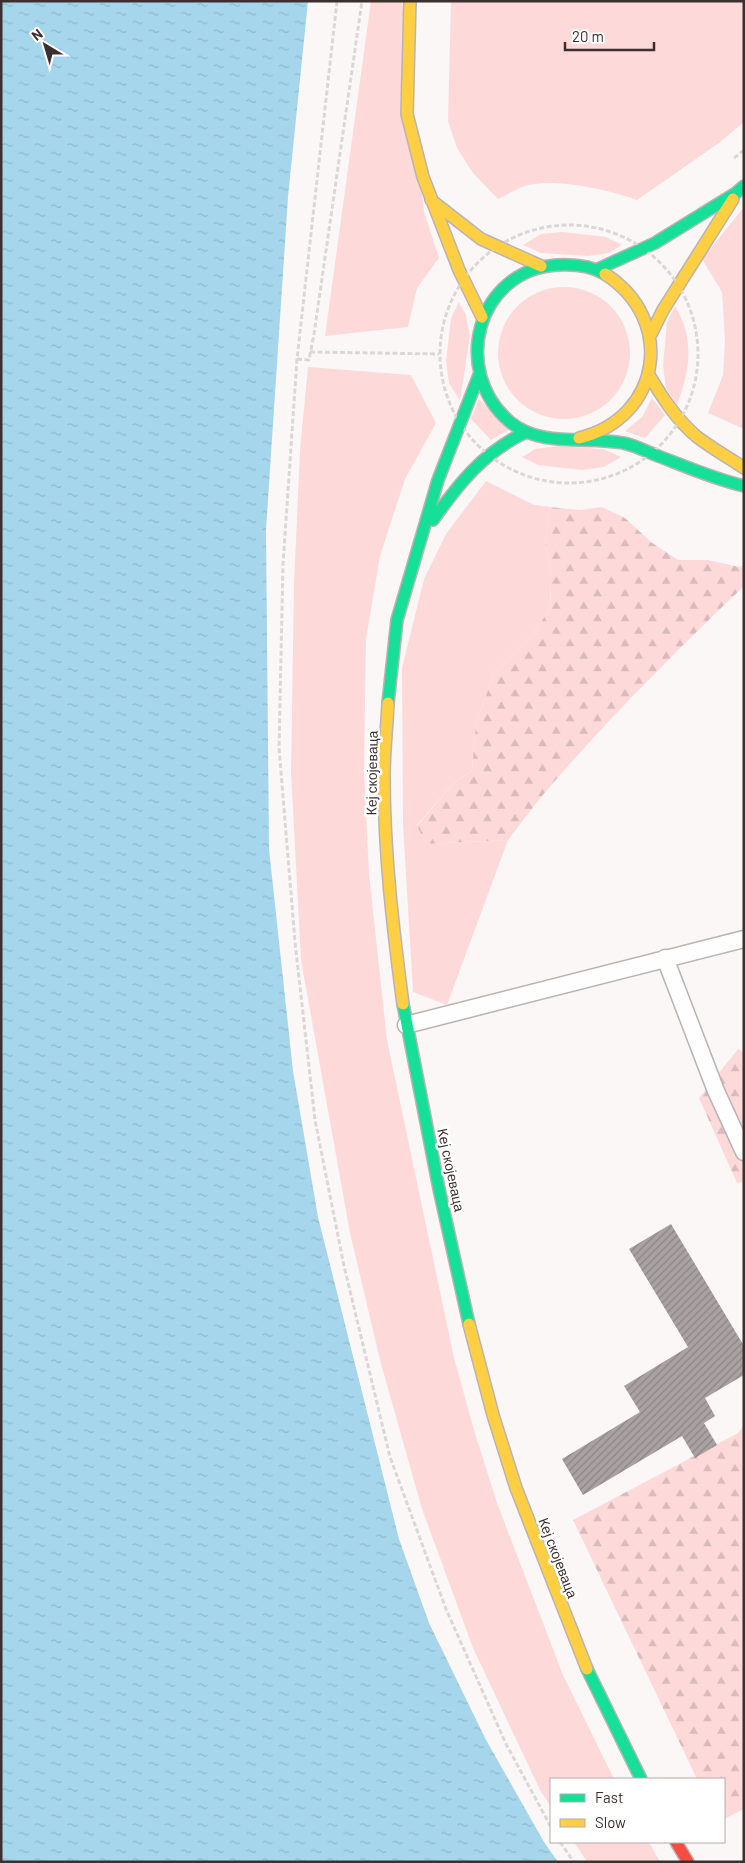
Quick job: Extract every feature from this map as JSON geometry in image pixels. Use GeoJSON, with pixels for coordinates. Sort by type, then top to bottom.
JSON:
{"type":"FeatureCollection","features":[{"type":"Feature","properties":{"kind":"main road"},"geometry":{"type":"LineString","coordinates":[[410,1],[407,114],[423,178],[431,200],[463,279],[482,318]]}},
{"type":"Feature","properties":{"kind":"main road"},"geometry":{"type":"LineString","coordinates":[[598,269],[645,249],[740,190]]}},
{"type":"Feature","properties":{"kind":"main road"},"geometry":{"type":"LineString","coordinates":[[651,334],[658,318],[740,190]]}},
{"type":"Feature","properties":{"kind":"main road"},"geometry":{"type":"LineString","coordinates":[[431,200],[481,239],[541,266]]}},
{"type":"Feature","properties":{"kind":"main road"},"geometry":{"type":"LineString","coordinates":[[561,263],[598,269],[619,282],[634,297],[644,315],[651,334],[652,355],[649,375],[642,394],[615,423],[599,433],[561,440],[543,438],[526,432],[510,422],[496,408],[485,393],[478,375],[476,356],[477,336],[482,318],[492,300],[506,285],[522,274],[541,266],[561,263]]}},
{"type":"Feature","properties":{"kind":"main road","name":"Кеј скојеваца"},"geometry":{"type":"LineString","coordinates":[[478,375],[438,480],[397,620],[390,679],[384,775],[388,859],[396,953],[406,1025],[473,1344],[493,1415],[516,1488],[582,1660],[641,1778]]}},
{"type":"Feature","properties":{"kind":"main road"},"geometry":{"type":"LineString","coordinates":[[649,375],[662,399],[681,422],[703,442],[744,468]]}},
{"type":"Feature","properties":{"kind":"main road","name":"Кеј скојеваца"},"geometry":{"type":"LineString","coordinates":[[420,540],[460,483],[486,455],[509,439],[526,432]]}},
{"type":"Feature","properties":{"kind":"main road"},"geometry":{"type":"LineString","coordinates":[[580,438],[625,443],[704,474],[744,486]]}},
{"type":"Feature","properties":{"kind":"main road"},"geometry":{"type":"LineString","coordinates":[[677,1843],[688,1862]]}},
{"type":"Feature","properties":{"kind":"lane"},"geometry":{"type":"LineString","coordinates":[[406,1025],[744,939]]}},
{"type":"Feature","properties":{"kind":"lane"},"geometry":{"type":"LineString","coordinates":[[665,958],[716,1091],[744,1152]]}},
{"type":"Feature","properties":{"kind":"path"},"geometry":{"type":"LineString","coordinates":[[337,1],[297,359],[283,564],[280,748],[295,942],[315,1120],[344,1266],[390,1457],[446,1609],[506,1744],[550,1825]]}},
{"type":"Feature","properties":{"kind":"path"},"geometry":{"type":"LineString","coordinates":[[297,359],[309,360],[320,298],[362,1]]}},
{"type":"Feature","properties":{"kind":"path"},"geometry":{"type":"LineString","coordinates":[[554,225],[584,225],[613,232],[645,249],[663,264],[679,285],[693,314],[699,346],[697,378],[681,422],[653,454],[632,468],[603,480],[572,484],[542,482],[512,471],[486,455],[460,426],[444,391],[439,354],[445,314],[463,279],[479,261],[497,246],[524,232],[554,225]]}},
{"type":"Feature","properties":{"kind":"path"},"geometry":{"type":"LineString","coordinates":[[310,352],[439,354]]}},
{"type":"Feature","properties":{"kind":"path"},"geometry":{"type":"LineString","coordinates":[[561,1843],[574,1862]]}},
{"type":"Feature","properties":{"kind":"green space"},"geometry":{"type":"Polygon","coordinates":[[[371,1],[402,1],[424,212],[439,258],[417,288],[408,327],[325,336],[371,1]]]}},
{"type":"Feature","properties":{"kind":"green space"},"geometry":{"type":"Polygon","coordinates":[[[451,1],[744,1],[744,122],[719,143],[637,200],[586,187],[559,183],[525,186],[498,199],[473,173],[457,148],[448,121],[451,1]]]}},
{"type":"Feature","properties":{"kind":"green space"},"geometry":{"type":"Polygon","coordinates":[[[744,207],[744,429],[708,413],[723,375],[725,341],[722,292],[702,259],[744,207]]]}},
{"type":"Feature","properties":{"kind":"green space"},"geometry":{"type":"Polygon","coordinates":[[[563,232],[606,237],[622,245],[609,253],[588,256],[541,253],[523,245],[541,234],[563,232]]]}},
{"type":"Feature","properties":{"kind":"green space"},"geometry":{"type":"Polygon","coordinates":[[[564,287],[577,288],[589,292],[611,306],[625,328],[629,340],[629,366],[625,378],[611,400],[589,414],[577,418],[564,419],[551,418],[539,414],[517,400],[503,378],[499,366],[498,353],[499,340],[503,328],[517,306],[539,292],[551,288],[564,287]]]}},
{"type":"Feature","properties":{"kind":"green space"},"geometry":{"type":"Polygon","coordinates":[[[459,302],[466,315],[470,336],[460,401],[449,383],[446,361],[451,318],[459,302]]]}},
{"type":"Feature","properties":{"kind":"green space"},"geometry":{"type":"Polygon","coordinates":[[[675,306],[686,331],[688,343],[685,380],[677,405],[666,388],[663,366],[667,322],[675,306]]]}},
{"type":"Feature","properties":{"kind":"green space"},"geometry":{"type":"Polygon","coordinates":[[[308,367],[411,375],[436,423],[405,479],[380,556],[366,639],[364,770],[369,874],[387,1040],[454,1358],[497,1503],[563,1675],[614,1778],[550,1778],[550,1805],[540,1790],[473,1648],[422,1509],[380,1360],[350,1233],[301,960],[291,772],[294,584],[300,450],[308,367]]]}},
{"type":"Feature","properties":{"kind":"green space"},"geometry":{"type":"Polygon","coordinates":[[[652,398],[665,415],[645,438],[625,431],[642,417],[652,398]]]}},
{"type":"Feature","properties":{"kind":"green space"},"geometry":{"type":"Polygon","coordinates":[[[479,399],[510,429],[491,440],[471,419],[479,399]]]}},
{"type":"Feature","properties":{"kind":"green space"},"geometry":{"type":"Polygon","coordinates":[[[557,446],[603,449],[621,457],[604,467],[582,470],[538,465],[522,457],[535,449],[557,446]]]}},
{"type":"Feature","properties":{"kind":"green space"},"geometry":{"type":"Polygon","coordinates":[[[486,481],[534,505],[550,507],[545,540],[551,575],[550,609],[532,635],[494,673],[476,724],[472,770],[453,784],[417,825],[426,844],[508,840],[447,1005],[413,992],[403,824],[402,668],[424,579],[446,534],[486,481]]]}},
{"type":"Feature","properties":{"kind":"green space"},"geometry":{"type":"Polygon","coordinates":[[[550,507],[580,510],[602,507],[625,518],[651,542],[678,560],[708,560],[739,567],[744,565],[744,586],[622,707],[547,790],[508,840],[426,844],[417,826],[453,784],[472,770],[476,724],[494,673],[532,635],[550,609],[551,575],[545,540],[550,507]]]}},
{"type":"Feature","properties":{"kind":"green space"},"geometry":{"type":"Polygon","coordinates":[[[738,1049],[744,1052],[744,1182],[737,1183],[699,1098],[738,1049]]]}},
{"type":"Feature","properties":{"kind":"green space"},"geometry":{"type":"Polygon","coordinates":[[[744,1425],[744,1809],[725,1818],[725,1778],[697,1778],[573,1520],[738,1433],[744,1425]]]}},
{"type":"Feature","properties":{"kind":"green space"},"geometry":{"type":"Polygon","coordinates":[[[575,1843],[650,1843],[660,1862],[587,1862],[575,1843]]]}},
{"type":"Feature","properties":{"kind":"water"},"geometry":{"type":"Polygon","coordinates":[[[1,1],[308,1],[288,197],[266,530],[269,849],[293,1071],[318,1217],[399,1539],[429,1623],[485,1738],[544,1842],[558,1862],[1,1862],[1,1]]]}},
{"type":"Feature","properties":{"kind":"building"},"geometry":{"type":"Polygon","coordinates":[[[671,1224],[744,1346],[744,1375],[705,1398],[715,1416],[704,1423],[717,1445],[695,1458],[682,1436],[583,1495],[562,1459],[640,1412],[624,1386],[688,1347],[629,1249],[671,1224]]]}},
{"type":"Feature","properties":{"kind":"traffic: fast"},"geometry":{"type":"LineString","coordinates":[[598,269],[655,243],[736,193],[744,186]]}},
{"type":"Feature","properties":{"kind":"traffic: fast"},"geometry":{"type":"LineString","coordinates":[[605,274],[582,266],[557,265],[530,271],[507,284],[491,303],[481,326],[477,351],[481,377],[492,401],[510,422],[522,430],[536,435],[565,440],[609,441],[627,444],[722,480],[744,486]]}},
{"type":"Feature","properties":{"kind":"traffic: fast"},"geometry":{"type":"LineString","coordinates":[[388,703],[397,620],[438,480],[479,375]]}},
{"type":"Feature","properties":{"kind":"traffic: fast"},"geometry":{"type":"LineString","coordinates":[[433,520],[463,481],[485,459],[497,449],[526,432]]}},
{"type":"Feature","properties":{"kind":"traffic: fast"},"geometry":{"type":"LineString","coordinates":[[403,1004],[439,1189],[469,1324]]}},
{"type":"Feature","properties":{"kind":"traffic: fast"},"geometry":{"type":"LineString","coordinates":[[587,1669],[641,1778]]}},
{"type":"Feature","properties":{"kind":"traffic: slow"},"geometry":{"type":"LineString","coordinates":[[410,1],[407,114],[423,177],[459,270],[482,317]]}},
{"type":"Feature","properties":{"kind":"traffic: slow"},"geometry":{"type":"LineString","coordinates":[[651,334],[663,310],[733,199]]}},
{"type":"Feature","properties":{"kind":"traffic: slow"},"geometry":{"type":"LineString","coordinates":[[431,200],[481,239],[541,266]]}},
{"type":"Feature","properties":{"kind":"traffic: slow"},"geometry":{"type":"LineString","coordinates":[[579,438],[607,427],[628,410],[642,389],[650,365],[650,340],[643,316],[628,293],[605,274]]}},
{"type":"Feature","properties":{"kind":"traffic: slow"},"geometry":{"type":"LineString","coordinates":[[649,375],[670,407],[696,436],[744,468]]}},
{"type":"Feature","properties":{"kind":"traffic: slow"},"geometry":{"type":"LineString","coordinates":[[388,703],[384,805],[387,862],[403,1004]]}},
{"type":"Feature","properties":{"kind":"traffic: slow"},"geometry":{"type":"LineString","coordinates":[[469,1324],[493,1415],[516,1488],[587,1669]]}},
{"type":"Feature","properties":{"kind":"traffic: jam"},"geometry":{"type":"LineString","coordinates":[[677,1843],[688,1862]]}}]}
